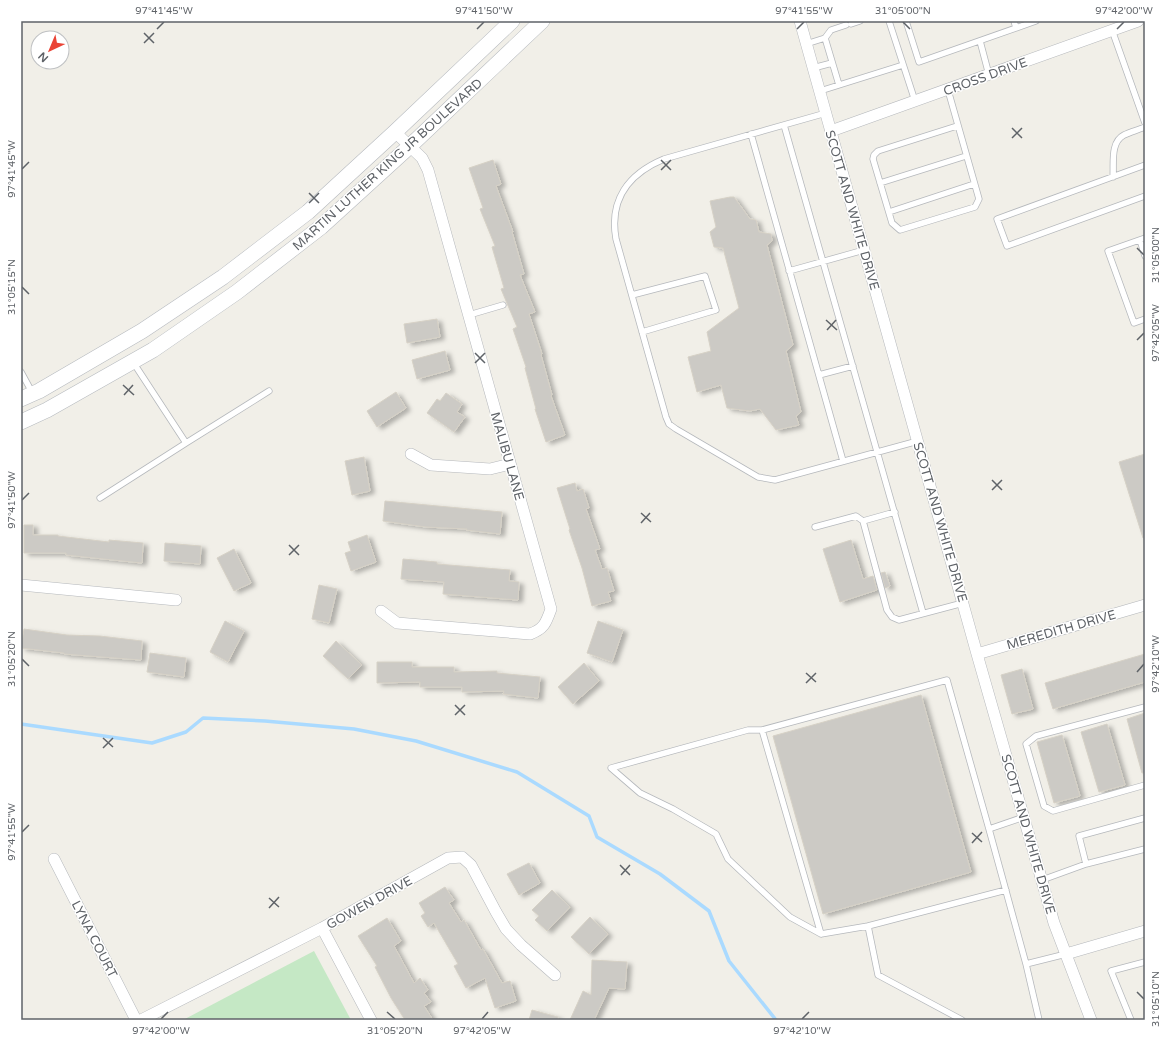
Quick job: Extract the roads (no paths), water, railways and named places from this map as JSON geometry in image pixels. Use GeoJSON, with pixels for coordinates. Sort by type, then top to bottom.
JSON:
{"type":"FeatureCollection","features":[{"type":"Feature","properties":{"kind":"main road","name":"MARTIN LUTHER KING JR BOULEVARD"},"geometry":{"type":"LineString","coordinates":[[27,397],[142,331],[223,277],[308,212],[512,21]]}},
{"type":"Feature","properties":{"kind":"main road","name":"MARTIN LUTHER KING JR BOULEVARD"},"geometry":{"type":"LineString","coordinates":[[21,422],[42,412],[153,350],[237,292],[321,227],[410,146],[542,21]]}},
{"type":"Feature","properties":{"kind":"main road"},"geometry":{"type":"LineString","coordinates":[[27,397],[42,412]]}},
{"type":"Feature","properties":{"kind":"street","name":"SCOTT AND WHITE DRIVE"},"geometry":{"type":"LineString","coordinates":[[800,21],[977,654],[1054,923],[1091,1020]]}},
{"type":"Feature","properties":{"kind":"street","name":"CROSS DRIVE"},"geometry":{"type":"LineString","coordinates":[[831,131],[1138,21]]}},
{"type":"Feature","properties":{"kind":"street","name":"MALIBU LANE"},"geometry":{"type":"LineString","coordinates":[[381,611],[397,623],[530,634],[539,631],[546,623],[551,609],[428,170],[422,158],[395,132]]}},
{"type":"Feature","properties":{"kind":"street"},"geometry":{"type":"LineString","coordinates":[[411,454],[431,465],[490,469],[510,464]]}},
{"type":"Feature","properties":{"kind":"street"},"geometry":{"type":"LineString","coordinates":[[21,585],[176,600]]}},
{"type":"Feature","properties":{"kind":"street","name":"MEREDITH DRIVE"},"geometry":{"type":"LineString","coordinates":[[977,654],[1145,605]]}},
{"type":"Feature","properties":{"kind":"street","name":"GOWEN DRIVE"},"geometry":{"type":"LineString","coordinates":[[141,1020],[322,928],[448,858],[462,857],[471,865],[506,929],[521,945],[555,975]]}},
{"type":"Feature","properties":{"kind":"street","name":"LYNA COURT"},"geometry":{"type":"LineString","coordinates":[[54,859],[136,1020]]}},
{"type":"Feature","properties":{"kind":"street"},"geometry":{"type":"LineString","coordinates":[[322,928],[371,1020]]}},
{"type":"Feature","properties":{"kind":"street"},"geometry":{"type":"LineString","coordinates":[[1066,954],[1145,930]]}},
{"type":"Feature","properties":{"kind":"lane"},"geometry":{"type":"LineString","coordinates":[[806,44],[826,38],[831,30],[860,21]]}},
{"type":"Feature","properties":{"kind":"lane"},"geometry":{"type":"LineString","coordinates":[[889,21],[915,102]]}},
{"type":"Feature","properties":{"kind":"lane"},"geometry":{"type":"LineString","coordinates":[[906,21],[919,62],[1036,21]]}},
{"type":"Feature","properties":{"kind":"lane"},"geometry":{"type":"LineString","coordinates":[[1014,21],[1016,28]]}},
{"type":"Feature","properties":{"kind":"lane"},"geometry":{"type":"LineString","coordinates":[[1112,30],[1145,123]]}},
{"type":"Feature","properties":{"kind":"lane"},"geometry":{"type":"LineString","coordinates":[[826,38],[839,85]]}},
{"type":"Feature","properties":{"kind":"lane"},"geometry":{"type":"LineString","coordinates":[[980,41],[989,75]]}},
{"type":"Feature","properties":{"kind":"lane"},"geometry":{"type":"LineString","coordinates":[[813,68],[832,63]]}},
{"type":"Feature","properties":{"kind":"lane"},"geometry":{"type":"LineString","coordinates":[[820,91],[903,65]]}},
{"type":"Feature","properties":{"kind":"lane"},"geometry":{"type":"LineString","coordinates":[[948,90],[979,199],[975,207],[900,230],[892,223],[873,159],[874,156],[878,151],[958,126]]}},
{"type":"Feature","properties":{"kind":"lane"},"geometry":{"type":"LineString","coordinates":[[826,113],[664,159],[644,169],[626,186],[618,200],[614,227],[642,332],[669,424],[758,477],[767,480],[775,480],[918,441]]}},
{"type":"Feature","properties":{"kind":"lane"},"geometry":{"type":"LineString","coordinates":[[784,125],[924,613]]}},
{"type":"Feature","properties":{"kind":"lane"},"geometry":{"type":"LineString","coordinates":[[1113,177],[1114,151],[1116,142],[1123,136],[1145,127]]}},
{"type":"Feature","properties":{"kind":"lane"},"geometry":{"type":"LineString","coordinates":[[751,134],[843,462]]}},
{"type":"Feature","properties":{"kind":"lane"},"geometry":{"type":"LineString","coordinates":[[880,183],[966,156]]}},
{"type":"Feature","properties":{"kind":"lane"},"geometry":{"type":"LineString","coordinates":[[1145,165],[997,219],[1007,246],[1145,196]]}},
{"type":"Feature","properties":{"kind":"lane"},"geometry":{"type":"LineString","coordinates":[[889,212],[974,184]]}},
{"type":"Feature","properties":{"kind":"lane"},"geometry":{"type":"LineString","coordinates":[[1145,256],[1142,239],[1108,251],[1134,323],[1145,319]]}},
{"type":"Feature","properties":{"kind":"lane"},"geometry":{"type":"LineString","coordinates":[[789,271],[865,250]]}},
{"type":"Feature","properties":{"kind":"lane"},"geometry":{"type":"LineString","coordinates":[[632,295],[706,276],[716,310],[642,332]]}},
{"type":"Feature","properties":{"kind":"lane"},"geometry":{"type":"LineString","coordinates":[[469,315],[503,305]]}},
{"type":"Feature","properties":{"kind":"lane"},"geometry":{"type":"LineString","coordinates":[[133,362],[186,444]]}},
{"type":"Feature","properties":{"kind":"lane"},"geometry":{"type":"LineString","coordinates":[[819,375],[853,366]]}},
{"type":"Feature","properties":{"kind":"lane"},"geometry":{"type":"LineString","coordinates":[[21,372],[27,397]]}},
{"type":"Feature","properties":{"kind":"lane"},"geometry":{"type":"LineString","coordinates":[[100,498],[269,391]]}},
{"type":"Feature","properties":{"kind":"lane"},"geometry":{"type":"LineString","coordinates":[[863,521],[895,512]]}},
{"type":"Feature","properties":{"kind":"lane"},"geometry":{"type":"LineString","coordinates":[[815,527],[856,516],[863,521],[887,610],[892,617],[899,620],[963,603]]}},
{"type":"Feature","properties":{"kind":"lane"},"geometry":{"type":"LineString","coordinates":[[1006,890],[868,926],[821,934],[790,917],[728,859],[716,834],[673,809],[640,793],[612,768],[748,730],[762,730],[947,680],[1006,890],[1039,1020]]}},
{"type":"Feature","properties":{"kind":"lane"},"geometry":{"type":"LineString","coordinates":[[1145,707],[1036,736],[1026,744],[1044,806],[1053,811],[1145,785]]}},
{"type":"Feature","properties":{"kind":"lane"},"geometry":{"type":"LineString","coordinates":[[762,730],[821,934]]}},
{"type":"Feature","properties":{"kind":"lane"},"geometry":{"type":"LineString","coordinates":[[989,829],[1024,817]]}},
{"type":"Feature","properties":{"kind":"lane"},"geometry":{"type":"LineString","coordinates":[[1086,864],[1079,836],[1145,818]]}},
{"type":"Feature","properties":{"kind":"lane"},"geometry":{"type":"LineString","coordinates":[[1042,880],[1086,864],[1145,849]]}},
{"type":"Feature","properties":{"kind":"lane"},"geometry":{"type":"LineString","coordinates":[[868,926],[878,975],[962,1020]]}},
{"type":"Feature","properties":{"kind":"lane"},"geometry":{"type":"LineString","coordinates":[[1026,964],[1066,954]]}},
{"type":"Feature","properties":{"kind":"lane"},"geometry":{"type":"LineString","coordinates":[[1131,1020],[1111,971],[1145,962]]}},
{"type":"Feature","properties":{"kind":"waterway"},"geometry":{"type":"LineString","coordinates":[[21,724],[152,743],[186,732],[203,718],[265,721],[354,729],[416,741],[517,772],[589,816],[597,837],[660,874],[709,911],[729,961],[776,1020]]}}]}
